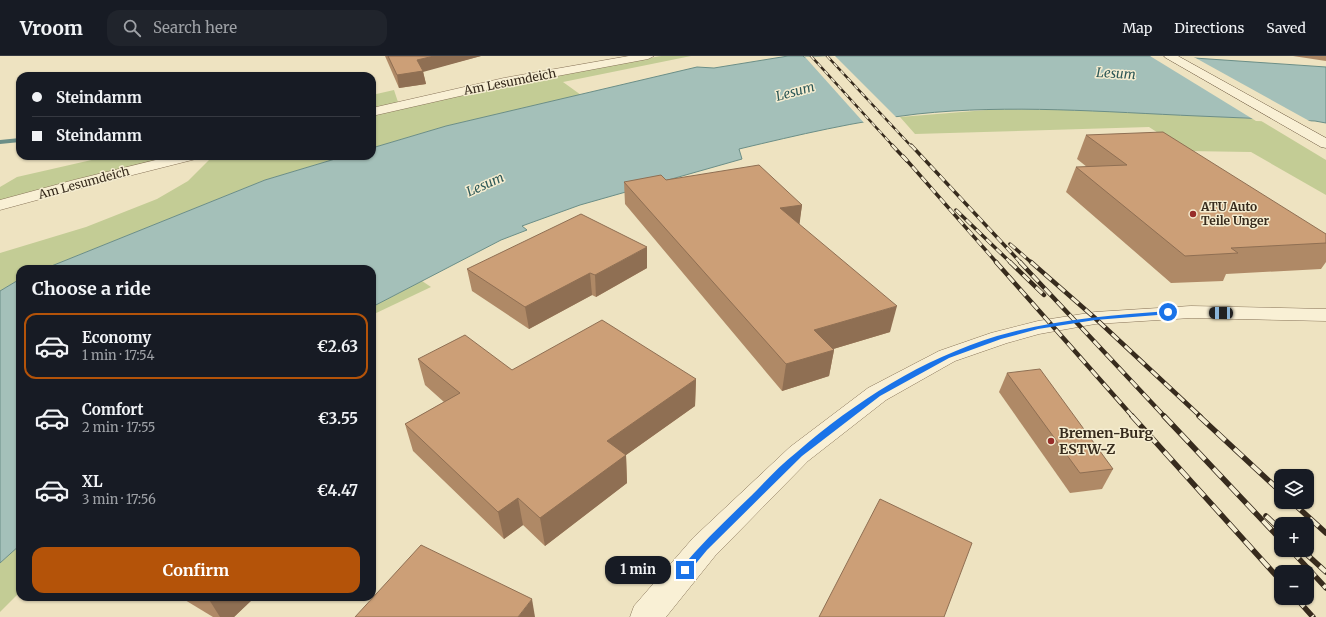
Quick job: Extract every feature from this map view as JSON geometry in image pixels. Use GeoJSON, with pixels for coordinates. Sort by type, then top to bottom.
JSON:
{"type":"FeatureCollection","features":[{"type":"Feature","properties":{"kind":"street","name":"Am Lesumdeich"},"geometry":{"type":"LineString","coordinates":[[376,111],[504,82],[648,56]]}},
{"type":"Feature","properties":{"kind":"street"},"geometry":{"type":"LineString","coordinates":[[1170,56],[1326,144]]}},
{"type":"Feature","properties":{"kind":"street","name":"Am Lesumdeich"},"geometry":{"type":"LineString","coordinates":[[0,205],[80,183],[175,160]]}},
{"type":"Feature","properties":{"kind":"street"},"geometry":{"type":"LineString","coordinates":[[646,617],[704,547],[799,454],[877,394],[947,356],[999,338],[1038,328],[1095,318],[1191,312],[1326,315]]}},
{"type":"Feature","properties":{"kind":"green space"},"geometry":{"type":"Polygon","coordinates":[[[661,56],[691,56],[563,82],[581,95],[446,126],[376,147],[376,94],[394,90],[398,102],[404,107],[537,78],[661,56]]]}},
{"type":"Feature","properties":{"kind":"green space"},"geometry":{"type":"Polygon","coordinates":[[[999,109],[1095,110],[1258,119],[1326,160],[1326,195],[1251,152],[1186,151],[1149,127],[915,134],[900,117],[999,109]]]}},
{"type":"Feature","properties":{"kind":"green space"},"geometry":{"type":"Polygon","coordinates":[[[91,160],[163,160],[0,202],[0,187],[17,177],[91,160]]]}},
{"type":"Feature","properties":{"kind":"green space"},"geometry":{"type":"Polygon","coordinates":[[[209,160],[332,160],[265,180],[54,265],[16,265],[16,281],[0,291],[0,253],[86,227],[157,199],[188,181],[209,160]]]}},
{"type":"Feature","properties":{"kind":"green space"},"geometry":{"type":"Polygon","coordinates":[[[422,281],[431,287],[376,313],[376,305],[422,281]]]}},
{"type":"Feature","properties":{"kind":"green space"},"geometry":{"type":"Polygon","coordinates":[[[16,549],[16,596],[0,612],[0,563],[16,549]]]}},
{"type":"Feature","properties":{"kind":"water","name":"Lesum"},"geometry":{"type":"Polygon","coordinates":[[[788,56],[1165,56],[1326,67],[1326,123],[1300,120],[1022,109],[952,111],[917,114],[850,124],[739,149],[742,159],[580,205],[522,226],[527,230],[501,240],[376,305],[376,265],[54,265],[265,180],[332,160],[376,160],[376,147],[446,126],[697,67],[714,68],[788,56]]]}},
{"type":"Feature","properties":{"kind":"water"},"geometry":{"type":"Polygon","coordinates":[[[16,281],[16,549],[0,563],[0,291],[16,281]]]}},
{"type":"Feature","properties":{"kind":"pier"},"geometry":{"type":"Polygon","coordinates":[[[835,56],[898,119],[865,124],[805,57],[835,56]]]}},
{"type":"Feature","properties":{"kind":"pier"},"geometry":{"type":"Polygon","coordinates":[[[1150,56],[1192,56],[1313,123],[1256,121],[1150,56]]]}},
{"type":"Feature","properties":{"kind":"building"},"geometry":{"type":"Polygon","coordinates":[[[388,56],[434,56],[417,60],[423,71],[397,75],[388,56]]]}},
{"type":"Feature","properties":{"kind":"building"},"geometry":{"type":"Polygon","coordinates":[[[1163,132],[1326,234],[1326,243],[1231,248],[1238,253],[1185,256],[1076,167],[1127,165],[1086,135],[1163,132]]]}},
{"type":"Feature","properties":{"kind":"building"},"geometry":{"type":"Polygon","coordinates":[[[759,165],[802,205],[780,208],[897,306],[814,330],[834,350],[786,364],[624,182],[661,175],[666,180],[759,165]]]}},
{"type":"Feature","properties":{"kind":"building"},"geometry":{"type":"Polygon","coordinates":[[[581,214],[647,247],[595,275],[590,273],[525,307],[467,269],[581,214]]]}},
{"type":"Feature","properties":{"kind":"building"},"geometry":{"type":"Polygon","coordinates":[[[602,320],[696,379],[607,441],[626,455],[540,518],[518,498],[498,512],[405,424],[460,393],[418,359],[465,335],[512,370],[602,320]]]}},
{"type":"Feature","properties":{"kind":"building"},"geometry":{"type":"Polygon","coordinates":[[[1040,369],[1113,469],[1080,473],[1007,373],[1040,369]]]}},
{"type":"Feature","properties":{"kind":"building"},"geometry":{"type":"Polygon","coordinates":[[[880,499],[972,543],[944,617],[819,617],[880,499]]]}},
{"type":"Feature","properties":{"kind":"building"},"geometry":{"type":"Polygon","coordinates":[[[421,545],[532,599],[518,617],[355,617],[370,601],[376,601],[376,594],[421,545]]]}},
{"type":"Feature","properties":{"kind":"waterway"},"geometry":{"type":"LineString","coordinates":[[0,142],[16,140]]}},
{"type":"Feature","properties":{"kind":"railway"},"geometry":{"type":"LineString","coordinates":[[811,56],[893,146]]}},
{"type":"Feature","properties":{"kind":"railway"},"geometry":{"type":"LineString","coordinates":[[827,56],[911,146]]}},
{"type":"Feature","properties":{"kind":"railway"},"geometry":{"type":"LineString","coordinates":[[892,145],[907,161]]}},
{"type":"Feature","properties":{"kind":"railway"},"geometry":{"type":"LineString","coordinates":[[911,145],[1021,263]]}},
{"type":"Feature","properties":{"kind":"railway"},"geometry":{"type":"LineString","coordinates":[[903,156],[997,263]]}},
{"type":"Feature","properties":{"kind":"railway"},"geometry":{"type":"LineString","coordinates":[[956,210],[1011,263]]}},
{"type":"Feature","properties":{"kind":"railway"},"geometry":{"type":"LineString","coordinates":[[1010,244],[1032,263]]}},
{"type":"Feature","properties":{"kind":"railway"},"geometry":{"type":"LineString","coordinates":[[996,262],[1133,417]]}},
{"type":"Feature","properties":{"kind":"railway"},"geometry":{"type":"LineString","coordinates":[[1010,262],[1044,295]]}},
{"type":"Feature","properties":{"kind":"railway"},"geometry":{"type":"LineString","coordinates":[[1020,262],[1165,417]]}},
{"type":"Feature","properties":{"kind":"railway"},"geometry":{"type":"LineString","coordinates":[[1031,262],[1095,318],[1201,417]]}},
{"type":"Feature","properties":{"kind":"railway"},"geometry":{"type":"LineString","coordinates":[[1132,416],[1274,573]]}},
{"type":"Feature","properties":{"kind":"railway"},"geometry":{"type":"LineString","coordinates":[[1164,416],[1274,533]]}},
{"type":"Feature","properties":{"kind":"railway"},"geometry":{"type":"LineString","coordinates":[[1199,416],[1274,486]]}},
{"type":"Feature","properties":{"kind":"railway"},"geometry":{"type":"LineString","coordinates":[[1300,509],[1326,533]]}},
{"type":"Feature","properties":{"kind":"railway"},"geometry":{"type":"LineString","coordinates":[[1266,516],[1274,523]]}},
{"type":"Feature","properties":{"kind":"railway"},"geometry":{"type":"LineString","coordinates":[[1297,557],[1326,588]]}},
{"type":"Feature","properties":{"kind":"railway"},"geometry":{"type":"LineString","coordinates":[[1310,557],[1326,572]]}},
{"type":"Feature","properties":{"kind":"railway"},"geometry":{"type":"LineString","coordinates":[[1302,605],[1313,617]]}},
{"type":"Feature","properties":{"kind":"place","name":"ATU Auto Teile Unger"},"geometry":{"type":"Point","coordinates":[1193,214]}},
{"type":"Feature","properties":{"kind":"place","name":"Bremen-Burg ESTW-Z"},"geometry":{"type":"Point","coordinates":[1051,441]}},
{"type":"Feature","properties":{"kind":"route"},"geometry":{"type":"LineString","coordinates":[[685,570],[704,547],[799,454],[877,394],[947,356],[999,338],[1038,328],[1095,318],[1168,312]]}}]}
